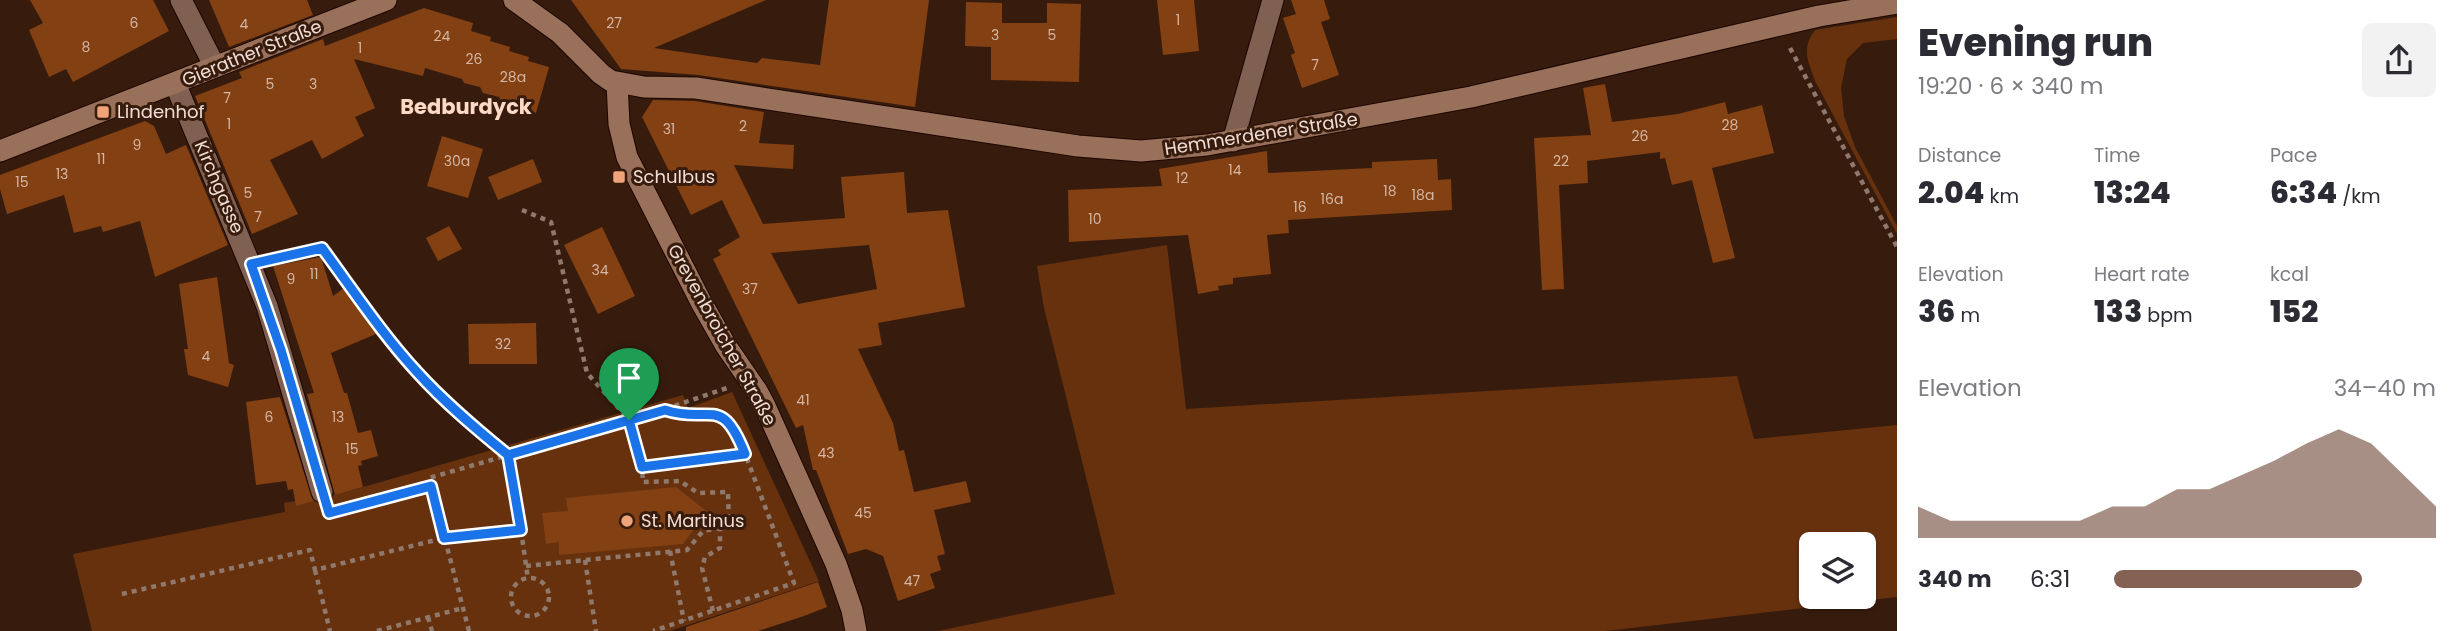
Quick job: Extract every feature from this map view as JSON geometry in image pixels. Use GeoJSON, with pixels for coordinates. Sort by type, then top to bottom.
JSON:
{"type":"FeatureCollection","features":[{"type":"Feature","properties":{"kind":"main road","name":"Gierather Straße"},"geometry":{"type":"LineString","coordinates":[[0,151],[386,0]]}},
{"type":"Feature","properties":{"kind":"main road"},"geometry":{"type":"LineString","coordinates":[[514,0],[560,33],[601,74],[617,83]]}},
{"type":"Feature","properties":{"kind":"main road","name":"Hemmerdener Straße"},"geometry":{"type":"LineString","coordinates":[[617,83],[644,87],[696,88],[1103,149],[1168,150],[1233,141],[1483,94],[1777,25],[1897,3]]}},
{"type":"Feature","properties":{"kind":"main road","name":"Grevenbroicher Straße"},"geometry":{"type":"LineString","coordinates":[[617,83],[619,124],[627,157],[701,302],[765,406],[836,564],[852,610],[856,631]]}},
{"type":"Feature","properties":{"kind":"street"},"geometry":{"type":"LineString","coordinates":[[181,0],[215,67]]}},
{"type":"Feature","properties":{"kind":"street"},"geometry":{"type":"LineString","coordinates":[[1233,141],[1273,0]]}},
{"type":"Feature","properties":{"kind":"street","name":"Kirchgasse"},"geometry":{"type":"LineString","coordinates":[[175,83],[251,264],[281,350],[322,492]]}},
{"type":"Feature","properties":{"kind":"path"},"geometry":{"type":"LineString","coordinates":[[1777,25],[1897,247]]}},
{"type":"Feature","properties":{"kind":"path"},"geometry":{"type":"LineString","coordinates":[[522,210],[551,222],[587,373],[629,420],[642,467],[642,482],[680,481],[698,493],[728,492],[729,526],[703,531],[687,550],[526,566]]}},
{"type":"Feature","properties":{"kind":"path"},"geometry":{"type":"LineString","coordinates":[[251,264],[322,248],[416,372],[453,409],[508,455],[528,579]]}},
{"type":"Feature","properties":{"kind":"path"},"geometry":{"type":"LineString","coordinates":[[469,631],[429,478],[665,410],[719,390]]}},
{"type":"Feature","properties":{"kind":"path"},"geometry":{"type":"LineString","coordinates":[[653,631],[794,583],[735,430],[725,419],[710,413],[681,414],[665,410]]}},
{"type":"Feature","properties":{"kind":"path"},"geometry":{"type":"LineString","coordinates":[[642,467],[745,454]]}},
{"type":"Feature","properties":{"kind":"path"},"geometry":{"type":"LineString","coordinates":[[322,492],[329,513],[431,486]]}},
{"type":"Feature","properties":{"kind":"path"},"geometry":{"type":"LineString","coordinates":[[713,611],[702,568],[705,557],[720,548],[720,527]]}},
{"type":"Feature","properties":{"kind":"path"},"geometry":{"type":"LineString","coordinates":[[315,570],[444,538],[521,530]]}},
{"type":"Feature","properties":{"kind":"path"},"geometry":{"type":"LineString","coordinates":[[122,594],[310,550],[330,631]]}},
{"type":"Feature","properties":{"kind":"path"},"geometry":{"type":"LineString","coordinates":[[670,551],[684,621]]}},
{"type":"Feature","properties":{"kind":"path"},"geometry":{"type":"LineString","coordinates":[[585,560],[596,631]]}},
{"type":"Feature","properties":{"kind":"path"},"geometry":{"type":"LineString","coordinates":[[528,579],[544,584],[549,600],[540,614],[532,617],[517,611],[512,604],[511,595],[520,581],[528,579]]}},
{"type":"Feature","properties":{"kind":"path"},"geometry":{"type":"LineString","coordinates":[[377,631],[463,608]]}},
{"type":"Feature","properties":{"kind":"path"},"geometry":{"type":"LineString","coordinates":[[428,617],[432,631]]}},
{"type":"Feature","properties":{"kind":"shaded area"},"geometry":{"type":"Polygon","coordinates":[[[1897,17],[1897,39],[1863,43],[1847,59],[1841,88],[1844,116],[1855,147],[1897,226],[1897,234],[1815,81],[1807,49],[1815,30],[1897,17]]]}},
{"type":"Feature","properties":{"kind":"shaded area"},"geometry":{"type":"Polygon","coordinates":[[[1167,245],[1186,409],[1737,376],[1754,439],[1897,425],[1897,597],[1876,599],[1876,532],[1799,532],[1799,608],[1606,631],[938,631],[1115,594],[1044,308],[1037,266],[1167,245]]]}},
{"type":"Feature","properties":{"kind":"shaded area"},"geometry":{"type":"Polygon","coordinates":[[[732,392],[819,581],[670,631],[92,631],[73,554],[285,512],[284,503],[339,494],[683,395],[688,408],[732,392]]]}},
{"type":"Feature","properties":{"kind":"building"},"geometry":{"type":"Polygon","coordinates":[[[30,0],[153,0],[169,31],[73,82],[66,69],[49,77],[29,30],[43,23],[30,0]]]}},
{"type":"Feature","properties":{"kind":"building"},"geometry":{"type":"Polygon","coordinates":[[[209,0],[307,0],[313,15],[229,47],[209,0]]]}},
{"type":"Feature","properties":{"kind":"building"},"geometry":{"type":"Polygon","coordinates":[[[571,0],[766,0],[654,48],[757,63],[762,58],[820,65],[829,0],[929,0],[915,107],[698,75],[621,69],[571,0]]]}},
{"type":"Feature","properties":{"kind":"building"},"geometry":{"type":"Polygon","coordinates":[[[1157,0],[1194,0],[1199,51],[1163,55],[1157,0]]]}},
{"type":"Feature","properties":{"kind":"building"},"geometry":{"type":"Polygon","coordinates":[[[1291,0],[1324,0],[1330,19],[1321,22],[1339,75],[1302,88],[1291,55],[1295,53],[1283,18],[1296,14],[1291,0]]]}},
{"type":"Feature","properties":{"kind":"building"},"geometry":{"type":"Polygon","coordinates":[[[966,2],[1002,3],[1002,23],[1047,23],[1047,3],[1081,4],[1079,82],[991,80],[991,47],[965,46],[966,2]]]}},
{"type":"Feature","properties":{"kind":"building"},"geometry":{"type":"Polygon","coordinates":[[[424,8],[473,23],[471,31],[510,47],[509,51],[529,57],[528,61],[549,67],[536,113],[502,103],[499,97],[483,93],[480,87],[464,83],[462,79],[425,68],[423,76],[354,59],[375,108],[355,117],[364,136],[322,159],[312,140],[270,160],[298,214],[252,234],[195,96],[242,78],[239,72],[323,39],[325,46],[424,8]]]}},
{"type":"Feature","properties":{"kind":"building"},"geometry":{"type":"Polygon","coordinates":[[[1605,84],[1612,122],[1678,114],[1725,102],[1728,114],[1762,105],[1774,153],[1712,168],[1735,258],[1713,263],[1692,180],[1672,185],[1665,158],[1660,159],[1660,152],[1587,161],[1588,183],[1559,185],[1564,289],[1542,290],[1534,138],[1591,135],[1583,88],[1605,84]]]}},
{"type":"Feature","properties":{"kind":"building"},"geometry":{"type":"Polygon","coordinates":[[[653,100],[695,101],[764,112],[759,143],[794,145],[793,169],[734,165],[763,224],[845,218],[841,177],[904,172],[907,213],[948,210],[965,307],[878,323],[882,345],[858,349],[893,423],[899,451],[904,450],[914,492],[966,481],[971,502],[934,510],[945,554],[937,556],[941,570],[930,574],[935,588],[898,601],[883,556],[866,549],[848,554],[816,470],[813,470],[803,425],[796,428],[713,259],[721,255],[718,250],[740,237],[722,200],[691,215],[642,117],[653,100]],[[869,245],[771,253],[798,304],[877,289],[869,245]]]}},
{"type":"Feature","properties":{"kind":"building"},"geometry":{"type":"Polygon","coordinates":[[[145,121],[154,126],[166,154],[186,145],[228,245],[155,277],[140,221],[103,232],[101,226],[74,233],[64,195],[7,214],[0,189],[0,175],[145,121]]]}},
{"type":"Feature","properties":{"kind":"building"},"geometry":{"type":"Polygon","coordinates":[[[442,136],[483,149],[468,198],[427,186],[442,136]]]}},
{"type":"Feature","properties":{"kind":"building"},"geometry":{"type":"Polygon","coordinates":[[[1267,151],[1268,173],[1372,168],[1372,162],[1437,159],[1438,180],[1451,179],[1452,210],[1288,220],[1289,233],[1267,235],[1271,274],[1233,278],[1233,284],[1218,286],[1219,290],[1198,294],[1188,235],[1069,242],[1068,190],[1162,186],[1159,169],[1267,151]]]}},
{"type":"Feature","properties":{"kind":"building"},"geometry":{"type":"Polygon","coordinates":[[[533,159],[542,182],[498,200],[488,177],[533,159]]]}},
{"type":"Feature","properties":{"kind":"building"},"geometry":{"type":"Polygon","coordinates":[[[449,226],[462,249],[438,261],[426,238],[449,226]]]}},
{"type":"Feature","properties":{"kind":"building"},"geometry":{"type":"Polygon","coordinates":[[[602,227],[635,296],[598,314],[564,245],[602,227]]]}},
{"type":"Feature","properties":{"kind":"building"},"geometry":{"type":"Polygon","coordinates":[[[321,257],[333,296],[344,288],[376,334],[331,353],[344,393],[347,393],[358,433],[371,430],[378,456],[361,461],[362,465],[358,466],[363,487],[335,495],[307,394],[314,393],[273,266],[321,257]]]}},
{"type":"Feature","properties":{"kind":"building"},"geometry":{"type":"Polygon","coordinates":[[[217,277],[229,363],[234,365],[228,387],[188,375],[184,349],[188,349],[179,284],[217,277]]]}},
{"type":"Feature","properties":{"kind":"building"},"geometry":{"type":"Polygon","coordinates":[[[536,323],[537,364],[469,364],[468,324],[536,323]]]}},
{"type":"Feature","properties":{"kind":"building"},"geometry":{"type":"Polygon","coordinates":[[[280,397],[313,501],[296,506],[293,489],[288,490],[286,481],[256,485],[246,402],[280,397]]]}},
{"type":"Feature","properties":{"kind":"building","name":"St. Martinus"},"geometry":{"type":"Polygon","coordinates":[[[676,487],[720,522],[698,524],[683,544],[559,555],[559,542],[546,544],[542,513],[568,511],[566,498],[676,487]]]}},
{"type":"Feature","properties":{"kind":"building"},"geometry":{"type":"Polygon","coordinates":[[[818,582],[827,607],[804,616],[758,631],[686,631],[686,627],[818,582]]]}},
{"type":"Feature","properties":{"kind":"place","name":"Lindenhof"},"geometry":{"type":"Point","coordinates":[103,112]}},
{"type":"Feature","properties":{"kind":"place","name":"Schulbus"},"geometry":{"type":"Point","coordinates":[619,177]}},
{"type":"Feature","properties":{"kind":"place","name":"St. Martinus"},"geometry":{"type":"Point","coordinates":[627,521]}},
{"type":"Feature","properties":{"kind":"district","name":"Bedburdyck"},"geometry":{"type":"Point","coordinates":[466,107]}},
{"type":"Feature","properties":{"kind":"route"},"geometry":{"type":"LineString","coordinates":[[629,420],[508,455],[453,409],[416,372],[322,248],[251,264],[281,350],[329,513],[431,486],[444,538],[521,530],[508,455],[665,410],[677,414],[710,413],[725,419],[735,430],[745,454],[642,467],[629,420]]}}]}
